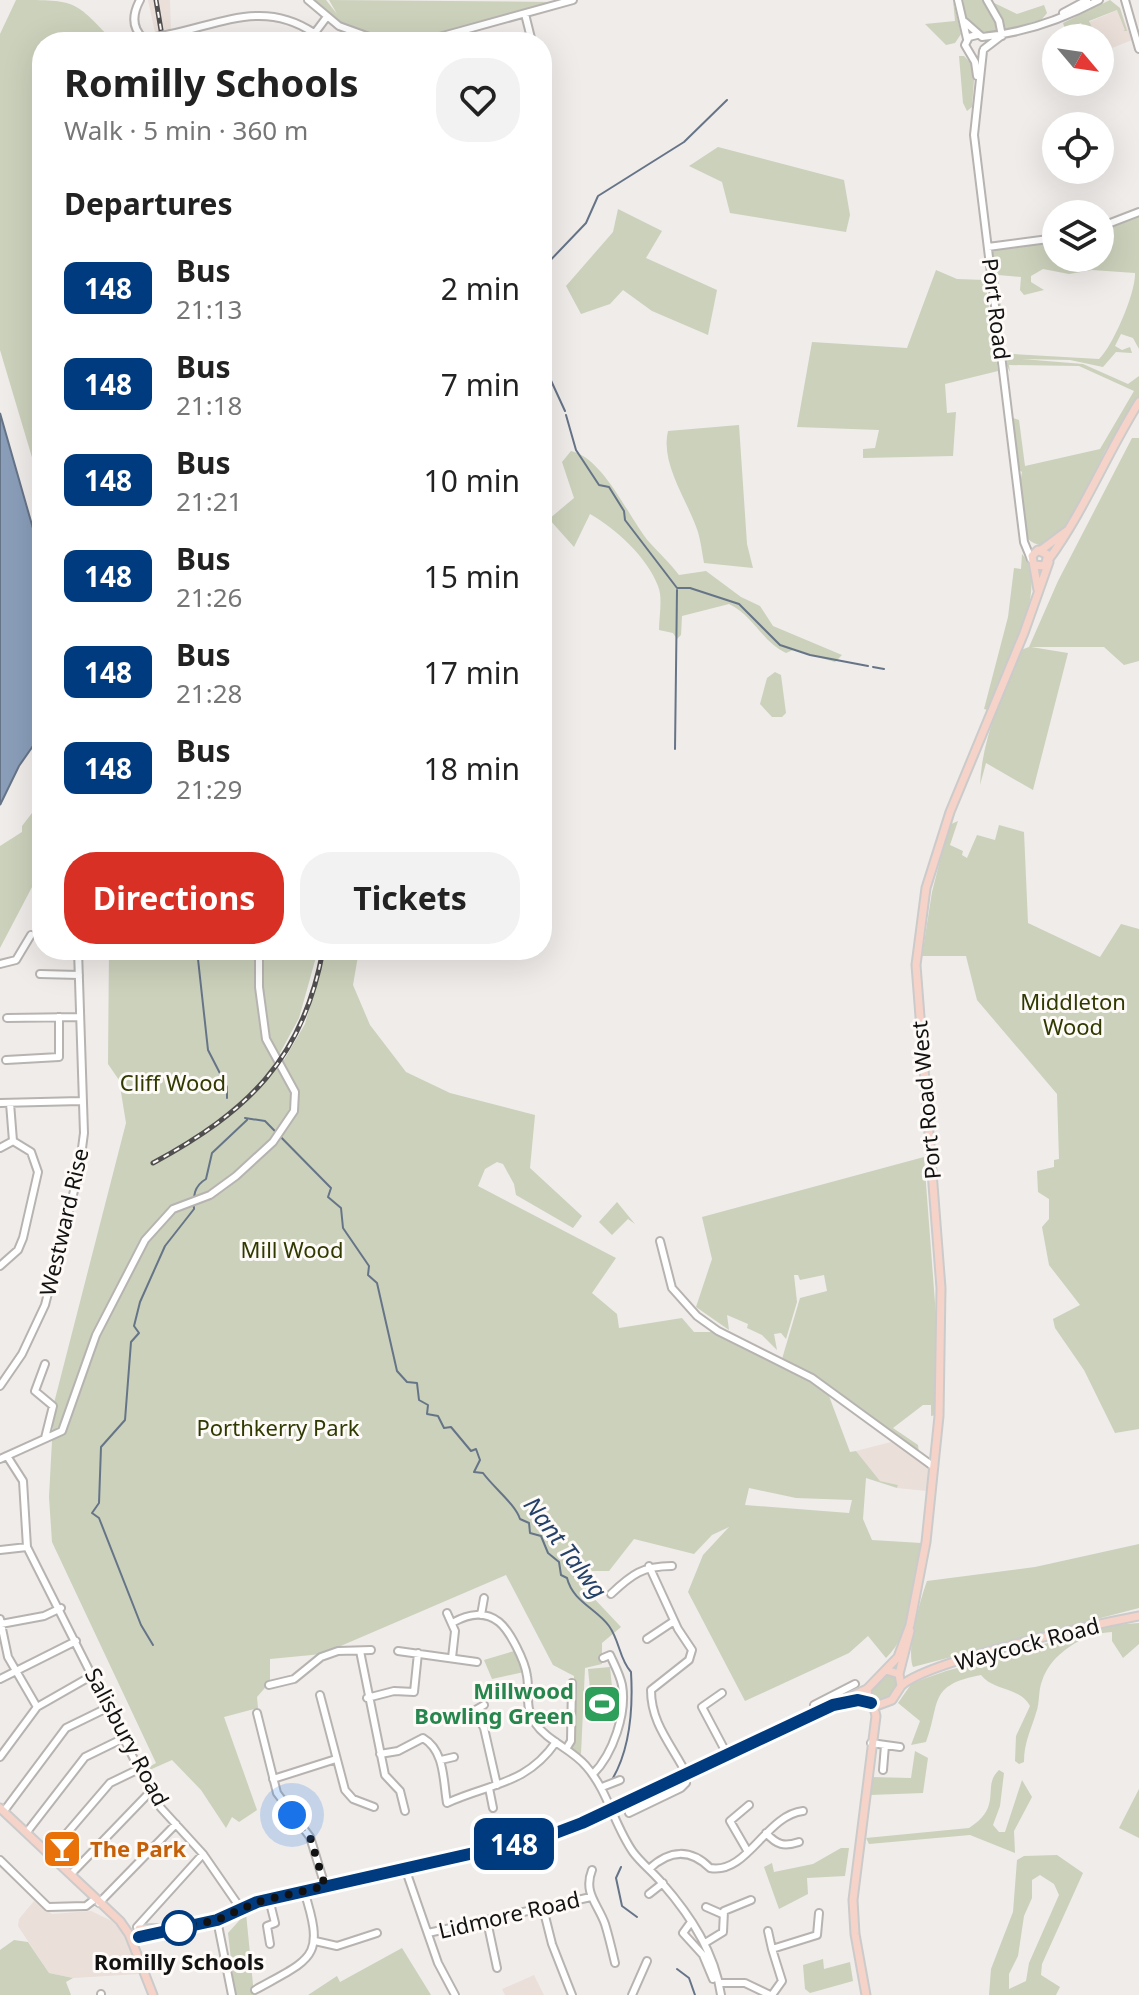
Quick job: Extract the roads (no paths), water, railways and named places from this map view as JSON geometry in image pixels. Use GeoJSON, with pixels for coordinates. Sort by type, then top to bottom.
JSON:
{"type":"FeatureCollection","features":[{"type":"Feature","properties":{"kind":"main road","name":"Port Road West"},"geometry":{"type":"LineString","coordinates":[[900,1675],[909,1644],[926,1542],[934,1467],[941,1288],[916,965],[926,888],[950,812],[1049,561],[1139,402]]}},
{"type":"Feature","properties":{"kind":"main road"},"geometry":{"type":"LineString","coordinates":[[1038,593],[1032,562],[1040,550],[1069,529]]}},
{"type":"Feature","properties":{"kind":"main road"},"geometry":{"type":"LineString","coordinates":[[1032,562],[1040,568],[1049,561],[1040,550]]}},
{"type":"Feature","properties":{"kind":"main road","name":"Waycock Road"},"geometry":{"type":"LineString","coordinates":[[901,1686],[917,1676],[1058,1634],[1139,1616]]}},
{"type":"Feature","properties":{"kind":"main road","name":"Port Road West"},"geometry":{"type":"LineString","coordinates":[[886,1670],[898,1657],[910,1625]]}},
{"type":"Feature","properties":{"kind":"main road"},"geometry":{"type":"LineString","coordinates":[[833,1705],[867,1689],[886,1670],[900,1675],[901,1686],[881,1717],[871,1743]]}},
{"type":"Feature","properties":{"kind":"main road","name":"Waycock Road"},"geometry":{"type":"LineString","coordinates":[[900,1675],[917,1676]]}},
{"type":"Feature","properties":{"kind":"main road"},"geometry":{"type":"LineString","coordinates":[[866,1995],[853,1900],[876,1716],[867,1689]]}},
{"type":"Feature","properties":{"kind":"main road"},"geometry":{"type":"LineString","coordinates":[[130,1935],[131,1928],[138,1931],[177,1928],[217,1920],[269,1899],[545,1837],[728,1756],[818,1706],[858,1700],[884,1705],[892,1700]]}},
{"type":"Feature","properties":{"kind":"main road"},"geometry":{"type":"LineString","coordinates":[[2,1810],[97,1901],[120,1921],[138,1931]]}},
{"type":"Feature","properties":{"kind":"main road"},"geometry":{"type":"LineString","coordinates":[[120,1921],[130,1935],[153,1995]]}},
{"type":"Feature","properties":{"kind":"main road"},"geometry":{"type":"LineString","coordinates":[[138,1931],[139,1957]]}},
{"type":"Feature","properties":{"kind":"street"},"geometry":{"type":"LineString","coordinates":[[138,32],[134,19],[140,0]]}},
{"type":"Feature","properties":{"kind":"street"},"geometry":{"type":"LineString","coordinates":[[308,0],[326,18],[352,32]]}},
{"type":"Feature","properties":{"kind":"street"},"geometry":{"type":"LineString","coordinates":[[458,32],[573,0]]}},
{"type":"Feature","properties":{"kind":"street","name":"Port Road"},"geometry":{"type":"LineString","coordinates":[[958,0],[965,22],[965,48],[971,54],[977,80]]}},
{"type":"Feature","properties":{"kind":"street"},"geometry":{"type":"LineString","coordinates":[[987,0],[999,21],[1002,36]]}},
{"type":"Feature","properties":{"kind":"street"},"geometry":{"type":"LineString","coordinates":[[1031,27],[1087,0]]}},
{"type":"Feature","properties":{"kind":"street"},"geometry":{"type":"LineString","coordinates":[[967,39],[1002,36],[1065,17],[1099,0]]}},
{"type":"Feature","properties":{"kind":"street"},"geometry":{"type":"LineString","coordinates":[[1118,0],[1125,3],[1139,49]]}},
{"type":"Feature","properties":{"kind":"street"},"geometry":{"type":"LineString","coordinates":[[525,14],[530,32]]}},
{"type":"Feature","properties":{"kind":"street"},"geometry":{"type":"LineString","coordinates":[[178,32],[230,18],[277,15],[295,19],[313,32]]}},
{"type":"Feature","properties":{"kind":"street"},"geometry":{"type":"LineString","coordinates":[[315,32],[326,18]]}},
{"type":"Feature","properties":{"kind":"street"},"geometry":{"type":"LineString","coordinates":[[965,22],[981,37],[984,50]]}},
{"type":"Feature","properties":{"kind":"street"},"geometry":{"type":"LineString","coordinates":[[971,54],[984,50],[1002,36]]}},
{"type":"Feature","properties":{"kind":"street","name":"Port Road"},"geometry":{"type":"LineString","coordinates":[[984,50],[977,80],[974,129],[1024,539],[1032,562]]}},
{"type":"Feature","properties":{"kind":"street"},"geometry":{"type":"LineString","coordinates":[[1114,222],[1139,212]]}},
{"type":"Feature","properties":{"kind":"street"},"geometry":{"type":"LineString","coordinates":[[988,247],[1042,240]]}},
{"type":"Feature","properties":{"kind":"street"},"geometry":{"type":"LineString","coordinates":[[1024,539],[1040,550]]}},
{"type":"Feature","properties":{"kind":"street"},"geometry":{"type":"LineString","coordinates":[[0,964],[16,960],[31,935]]}},
{"type":"Feature","properties":{"kind":"street","name":"Westward Rise"},"geometry":{"type":"LineString","coordinates":[[0,1386],[37,1322],[56,1267],[82,1153],[78,960]]}},
{"type":"Feature","properties":{"kind":"street"},"geometry":{"type":"LineString","coordinates":[[0,1550],[27,1547],[23,1481],[3,1458],[58,1435],[66,1425],[96,1335],[145,1240],[173,1209],[220,1190],[279,1135],[294,1111],[295,1092],[266,1039],[259,960]]}},
{"type":"Feature","properties":{"kind":"street"},"geometry":{"type":"LineString","coordinates":[[40,974],[79,975]]}},
{"type":"Feature","properties":{"kind":"street"},"geometry":{"type":"LineString","coordinates":[[6,1060],[59,1057],[59,1017]]}},
{"type":"Feature","properties":{"kind":"street"},"geometry":{"type":"LineString","coordinates":[[7,1018],[80,1017]]}},
{"type":"Feature","properties":{"kind":"street"},"geometry":{"type":"LineString","coordinates":[[0,1103],[81,1101]]}},
{"type":"Feature","properties":{"kind":"street"},"geometry":{"type":"LineString","coordinates":[[10,1103],[13,1141]]}},
{"type":"Feature","properties":{"kind":"street"},"geometry":{"type":"LineString","coordinates":[[0,1148],[13,1141]]}},
{"type":"Feature","properties":{"kind":"street"},"geometry":{"type":"LineString","coordinates":[[0,1266],[21,1244],[38,1172],[31,1152],[13,1141]]}},
{"type":"Feature","properties":{"kind":"street"},"geometry":{"type":"LineString","coordinates":[[660,1241],[672,1288],[697,1316],[718,1331],[812,1378],[934,1467]]}},
{"type":"Feature","properties":{"kind":"street"},"geometry":{"type":"LineString","coordinates":[[45,1364],[35,1391],[53,1406],[45,1438]]}},
{"type":"Feature","properties":{"kind":"street"},"geometry":{"type":"LineString","coordinates":[[0,1367],[10,1373]]}},
{"type":"Feature","properties":{"kind":"street","name":"Salisbury Road"},"geometry":{"type":"LineString","coordinates":[[27,1547],[61,1608],[151,1791],[203,1854],[241,1909]]}},
{"type":"Feature","properties":{"kind":"street"},"geometry":{"type":"LineString","coordinates":[[611,1594],[635,1571],[649,1566],[672,1566]]}},
{"type":"Feature","properties":{"kind":"street"},"geometry":{"type":"LineString","coordinates":[[629,1813],[686,1783],[685,1775],[665,1742],[651,1707],[651,1690],[689,1660],[692,1650],[674,1621],[649,1566]]}},
{"type":"Feature","properties":{"kind":"street"},"geometry":{"type":"LineString","coordinates":[[481,1615],[484,1598]]}},
{"type":"Feature","properties":{"kind":"street"},"geometry":{"type":"LineString","coordinates":[[37,1707],[8,1657],[0,1621],[44,1616],[61,1608]]}},
{"type":"Feature","properties":{"kind":"street"},"geometry":{"type":"LineString","coordinates":[[447,1613],[454,1622],[452,1658]]}},
{"type":"Feature","properties":{"kind":"street"},"geometry":{"type":"LineString","coordinates":[[454,1622],[466,1616],[481,1615],[500,1623],[508,1631],[527,1675],[525,1694],[536,1725],[593,1774],[602,1787],[631,1849],[663,1883],[705,1943],[721,1995]]}},
{"type":"Feature","properties":{"kind":"street"},"geometry":{"type":"LineString","coordinates":[[647,1639],[674,1621]]}},
{"type":"Feature","properties":{"kind":"street"},"geometry":{"type":"LineString","coordinates":[[0,1679],[76,1641]]}},
{"type":"Feature","properties":{"kind":"street"},"geometry":{"type":"LineString","coordinates":[[269,1685],[294,1679],[329,1654],[371,1650]]}},
{"type":"Feature","properties":{"kind":"street"},"geometry":{"type":"LineString","coordinates":[[360,1651],[367,1698],[385,1775],[400,1791],[405,1811]]}},
{"type":"Feature","properties":{"kind":"street"},"geometry":{"type":"LineString","coordinates":[[398,1651],[477,1662]]}},
{"type":"Feature","properties":{"kind":"street"},"geometry":{"type":"LineString","coordinates":[[367,1698],[394,1691],[414,1692],[418,1653]]}},
{"type":"Feature","properties":{"kind":"street"},"geometry":{"type":"LineString","coordinates":[[593,1774],[613,1744],[622,1705],[622,1684],[610,1655],[603,1658]]}},
{"type":"Feature","properties":{"kind":"street"},"geometry":{"type":"LineString","coordinates":[[0,1757],[37,1707],[93,1675]]}},
{"type":"Feature","properties":{"kind":"street"},"geometry":{"type":"LineString","coordinates":[[818,1706],[856,1682]]}},
{"type":"Feature","properties":{"kind":"street"},"geometry":{"type":"LineString","coordinates":[[566,1749],[571,1741],[572,1683]]}},
{"type":"Feature","properties":{"kind":"street"},"geometry":{"type":"LineString","coordinates":[[722,1692],[702,1707],[728,1756]]}},
{"type":"Feature","properties":{"kind":"street"},"geometry":{"type":"LineString","coordinates":[[320,1695],[348,1795],[374,1807]]}},
{"type":"Feature","properties":{"kind":"street"},"geometry":{"type":"LineString","coordinates":[[465,1716],[484,1705]]}},
{"type":"Feature","properties":{"kind":"street"},"geometry":{"type":"LineString","coordinates":[[2,1810],[66,1728],[109,1707]]}},
{"type":"Feature","properties":{"kind":"street"},"geometry":{"type":"LineString","coordinates":[[475,1711],[484,1728],[497,1785]]}},
{"type":"Feature","properties":{"kind":"street"},"geometry":{"type":"LineString","coordinates":[[257,1713],[281,1802],[310,1837],[325,1886]]}},
{"type":"Feature","properties":{"kind":"street"},"geometry":{"type":"LineString","coordinates":[[27,1832],[85,1757],[124,1738]]}},
{"type":"Feature","properties":{"kind":"street"},"geometry":{"type":"LineString","coordinates":[[380,1754],[398,1751],[423,1738],[436,1748],[441,1760],[447,1803],[538,1766],[556,1742]]}},
{"type":"Feature","properties":{"kind":"street"},"geometry":{"type":"LineString","coordinates":[[871,1743],[900,1747]]}},
{"type":"Feature","properties":{"kind":"street"},"geometry":{"type":"LineString","coordinates":[[883,1770],[885,1745]]}},
{"type":"Feature","properties":{"kind":"street"},"geometry":{"type":"LineString","coordinates":[[441,1760],[454,1757]]}},
{"type":"Feature","properties":{"kind":"street"},"geometry":{"type":"LineString","coordinates":[[273,1779],[336,1759]]}},
{"type":"Feature","properties":{"kind":"street"},"geometry":{"type":"LineString","coordinates":[[50,1853],[110,1783],[139,1769]]}},
{"type":"Feature","properties":{"kind":"street"},"geometry":{"type":"LineString","coordinates":[[602,1787],[620,1780]]}},
{"type":"Feature","properties":{"kind":"street"},"geometry":{"type":"LineString","coordinates":[[400,1791],[408,1786]]}},
{"type":"Feature","properties":{"kind":"street"},"geometry":{"type":"LineString","coordinates":[[489,1788],[493,1808]]}},
{"type":"Feature","properties":{"kind":"street"},"geometry":{"type":"LineString","coordinates":[[71,1874],[151,1791]]}},
{"type":"Feature","properties":{"kind":"street"},"geometry":{"type":"LineString","coordinates":[[748,1852],[730,1821],[749,1805]]}},
{"type":"Feature","properties":{"kind":"street"},"geometry":{"type":"LineString","coordinates":[[649,1869],[660,1861],[687,1853],[699,1857],[710,1868],[721,1869],[748,1852],[780,1819],[803,1811]]}},
{"type":"Feature","properties":{"kind":"street"},"geometry":{"type":"LineString","coordinates":[[0,1860],[48,1907],[86,1906],[97,1901],[176,1824]]}},
{"type":"Feature","properties":{"kind":"street"},"geometry":{"type":"LineString","coordinates":[[766,1833],[775,1843],[787,1846],[799,1842]]}},
{"type":"Feature","properties":{"kind":"street"},"geometry":{"type":"LineString","coordinates":[[138,1931],[203,1854]]}},
{"type":"Feature","properties":{"kind":"street"},"geometry":{"type":"LineString","coordinates":[[405,1868],[428,1933],[455,1995]]}},
{"type":"Feature","properties":{"kind":"street"},"geometry":{"type":"LineString","coordinates":[[592,1870],[587,1882],[605,1923],[615,1963]]}},
{"type":"Feature","properties":{"kind":"street"},"geometry":{"type":"LineString","coordinates":[[649,1894],[663,1883]]}},
{"type":"Feature","properties":{"kind":"street"},"geometry":{"type":"LineString","coordinates":[[255,1990],[307,1959],[315,1941],[316,1928],[304,1891]]}},
{"type":"Feature","properties":{"kind":"street","name":"Lidmore Road"},"geometry":{"type":"LineString","coordinates":[[428,1933],[591,1897]]}},
{"type":"Feature","properties":{"kind":"street"},"geometry":{"type":"LineString","coordinates":[[269,1899],[275,1923],[267,1926],[270,1944]]}},
{"type":"Feature","properties":{"kind":"street"},"geometry":{"type":"LineString","coordinates":[[705,1943],[723,1932],[722,1914],[728,1907],[751,1900]]}},
{"type":"Feature","properties":{"kind":"street"},"geometry":{"type":"LineString","coordinates":[[706,1907],[722,1914]]}},
{"type":"Feature","properties":{"kind":"street"},"geometry":{"type":"LineString","coordinates":[[543,1908],[552,1944],[572,1995]]}},
{"type":"Feature","properties":{"kind":"street"},"geometry":{"type":"LineString","coordinates":[[772,1949],[817,1935],[819,1913]]}},
{"type":"Feature","properties":{"kind":"street"},"geometry":{"type":"LineString","coordinates":[[217,1920],[232,1995]]}},
{"type":"Feature","properties":{"kind":"street"},"geometry":{"type":"LineString","coordinates":[[487,1921],[497,1968]]}},
{"type":"Feature","properties":{"kind":"street"},"geometry":{"type":"LineString","coordinates":[[691,1922],[683,1933],[703,1955],[716,1981]]}},
{"type":"Feature","properties":{"kind":"street"},"geometry":{"type":"LineString","coordinates":[[716,1981],[745,1983],[771,1995],[782,1981],[768,1931]]}},
{"type":"Feature","properties":{"kind":"street"},"geometry":{"type":"LineString","coordinates":[[315,1941],[337,1946],[377,1933]]}},
{"type":"Feature","properties":{"kind":"street"},"geometry":{"type":"LineString","coordinates":[[632,1995],[647,1961]]}},
{"type":"Feature","properties":{"kind":"water"},"geometry":{"type":"Polygon","coordinates":[[[0,413],[32,525],[32,747],[0,805],[0,413]]]}},
{"type":"Feature","properties":{"kind":"waterway"},"geometry":{"type":"LineString","coordinates":[[552,259],[586,223],[598,196],[684,142],[727,100]]}},
{"type":"Feature","properties":{"kind":"waterway"},"geometry":{"type":"LineString","coordinates":[[552,383],[565,411]]}},
{"type":"Feature","properties":{"kind":"waterway"},"geometry":{"type":"LineString","coordinates":[[566,415],[576,450],[599,485],[609,487],[624,511],[625,520],[677,588],[690,588],[739,604],[780,645],[810,655],[868,666]]}},
{"type":"Feature","properties":{"kind":"waterway"},"geometry":{"type":"LineString","coordinates":[[675,749],[677,590]]}},
{"type":"Feature","properties":{"kind":"waterway"},"geometry":{"type":"LineString","coordinates":[[873,667],[884,669]]}},
{"type":"Feature","properties":{"kind":"waterway","name":"Nant Talwg"},"geometry":{"type":"LineString","coordinates":[[198,960],[208,1050],[227,1087],[227,1098]]}},
{"type":"Feature","properties":{"kind":"waterway","name":"Nant Talwg"},"geometry":{"type":"LineString","coordinates":[[245,1118],[265,1121],[331,1188],[328,1197],[341,1208],[343,1228],[369,1266],[368,1275],[377,1283],[397,1371],[407,1382],[417,1383],[419,1400],[428,1405],[427,1414],[438,1416],[444,1428],[451,1427],[471,1451],[476,1449],[480,1460],[474,1472],[483,1473],[520,1519],[529,1523],[530,1533],[541,1536],[548,1553],[559,1562],[561,1575],[567,1578],[574,1593],[613,1632],[631,1672],[631,1713],[627,1740],[613,1778]]}},
{"type":"Feature","properties":{"kind":"waterway"},"geometry":{"type":"LineString","coordinates":[[153,1645],[141,1625],[99,1518],[92,1513],[99,1503],[101,1447],[125,1420],[131,1342],[139,1333],[134,1326],[140,1302],[165,1246],[194,1209],[195,1192],[206,1179],[212,1153],[247,1120]]}},
{"type":"Feature","properties":{"kind":"waterway","name":"Nant Talwg"},"geometry":{"type":"LineString","coordinates":[[621,1867],[616,1878],[622,1906],[637,1917]]}},
{"type":"Feature","properties":{"kind":"waterway","name":"Nant Talwg"},"geometry":{"type":"LineString","coordinates":[[677,1969],[689,1978],[695,1995]]}},
{"type":"Feature","properties":{"kind":"railway"},"geometry":{"type":"LineString","coordinates":[[156,0],[161,32]]}},
{"type":"Feature","properties":{"kind":"railway"},"geometry":{"type":"LineString","coordinates":[[153,1163],[216,1124],[266,1079],[301,1023],[321,960]]}},
{"type":"Feature","properties":{"kind":"place","name":"Millwood Bowling Green"},"geometry":{"type":"Point","coordinates":[602,1704]}},
{"type":"Feature","properties":{"kind":"place","name":"The Park"},"geometry":{"type":"Point","coordinates":[62,1849]}},
{"type":"Feature","properties":{"kind":"place","name":"Romilly Schools"},"geometry":{"type":"Point","coordinates":[179,1928]}},
{"type":"Feature","properties":{"kind":"park label","name":"Middleton Wood"},"geometry":{"type":"Point","coordinates":[1073,1014]}},
{"type":"Feature","properties":{"kind":"park label","name":"Cliff Wood"},"geometry":{"type":"Point","coordinates":[173,1083]}},
{"type":"Feature","properties":{"kind":"park label","name":"Mill Wood"},"geometry":{"type":"Point","coordinates":[292,1250]}},
{"type":"Feature","properties":{"kind":"park label","name":"Porthkerry Park"},"geometry":{"type":"Point","coordinates":[278,1428]}}]}
